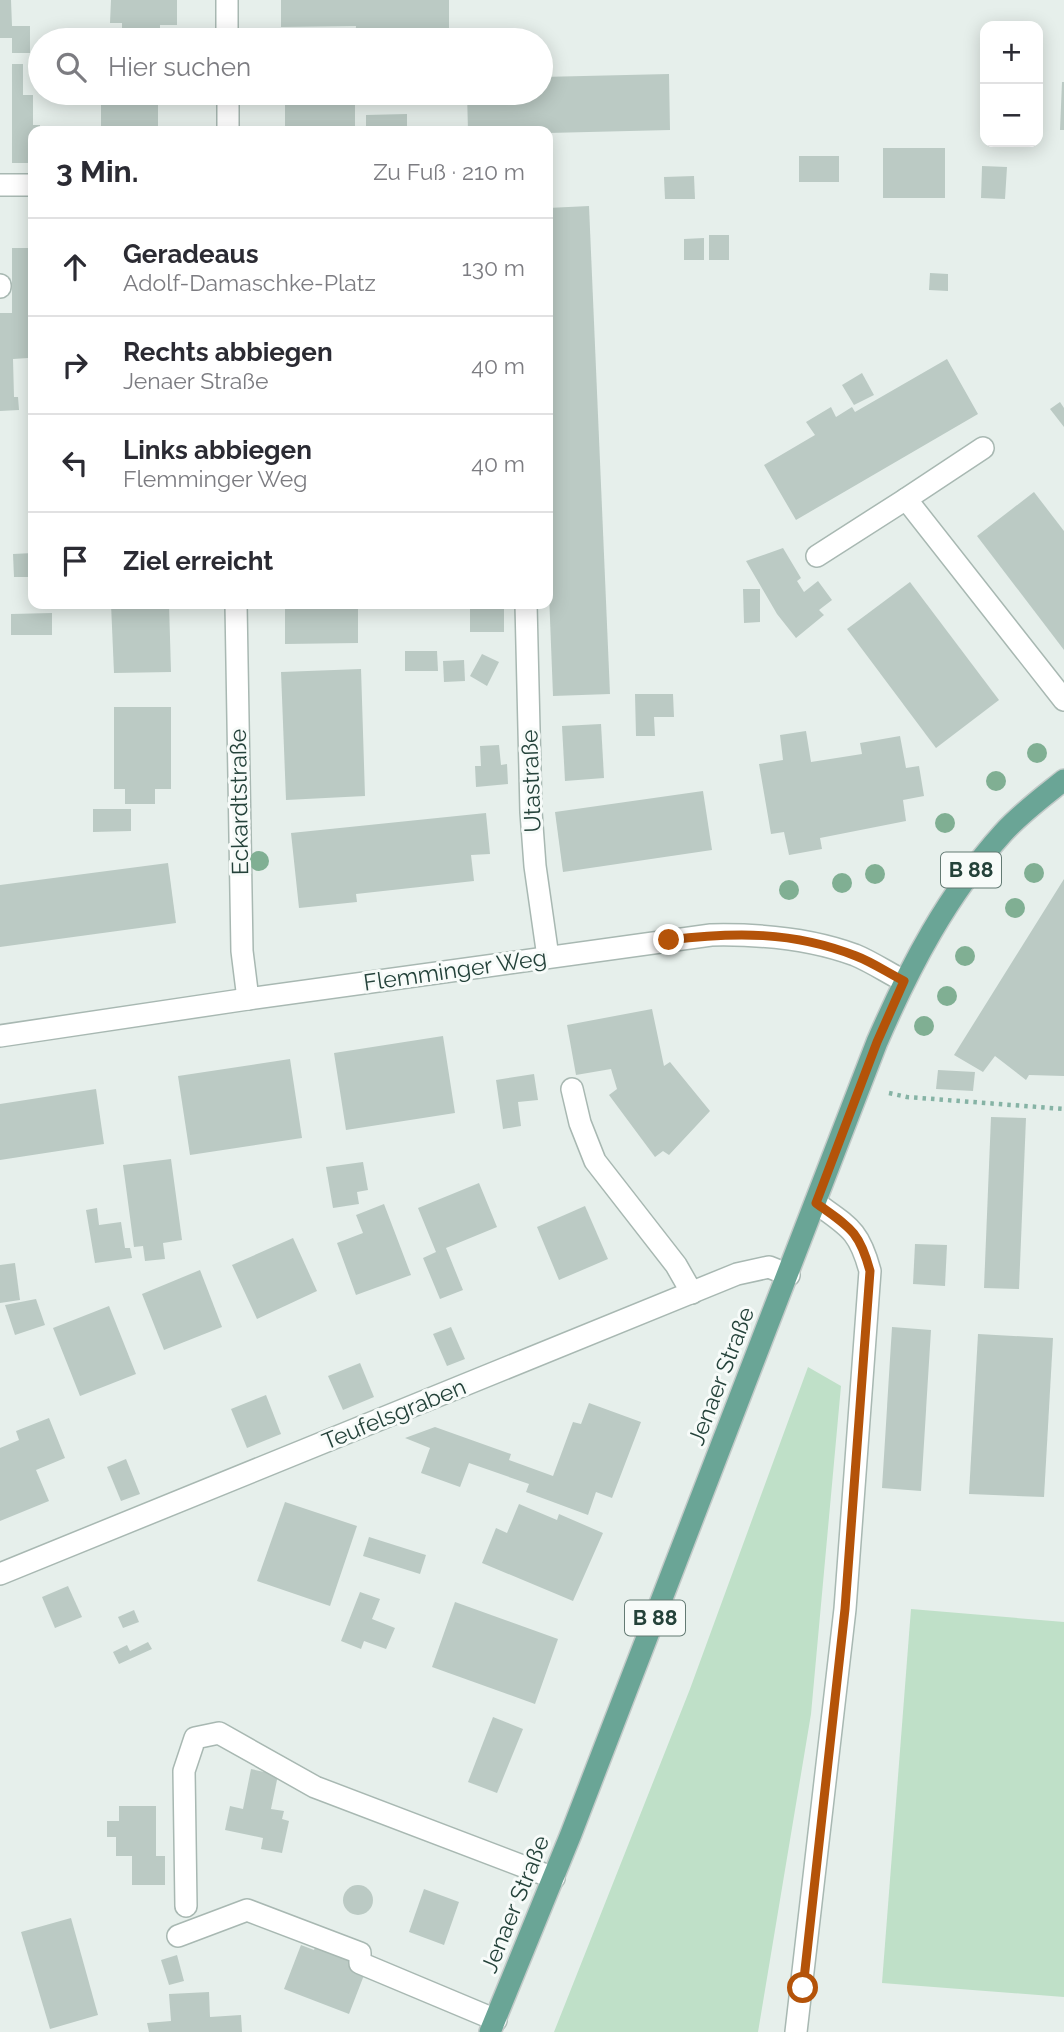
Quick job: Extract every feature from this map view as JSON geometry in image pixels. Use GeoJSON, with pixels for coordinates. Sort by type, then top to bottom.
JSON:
{"type":"FeatureCollection","features":[{"type":"Feature","properties":{"kind":"main road","name":"Jenaer Straße"},"geometry":{"type":"LineString","coordinates":[[493,2026],[554,1878],[877,1042],[904,981],[946,906],[969,872],[1005,830],[1064,780]]}},
{"type":"Feature","properties":{"kind":"street"},"geometry":{"type":"LineString","coordinates":[[227,0],[227,28]]}},
{"type":"Feature","properties":{"kind":"street"},"geometry":{"type":"LineString","coordinates":[[228,105],[228,126]]}},
{"type":"Feature","properties":{"kind":"street"},"geometry":{"type":"LineString","coordinates":[[0,185],[28,185]]}},
{"type":"Feature","properties":{"kind":"street"},"geometry":{"type":"LineString","coordinates":[[817,556],[984,448]]}},
{"type":"Feature","properties":{"kind":"street"},"geometry":{"type":"LineString","coordinates":[[906,499],[1064,700]]}},
{"type":"Feature","properties":{"kind":"street","name":"Eckardtstraße"},"geometry":{"type":"LineString","coordinates":[[236,609],[242,951],[248,999]]}},
{"type":"Feature","properties":{"kind":"street","name":"Utastraße"},"geometry":{"type":"LineString","coordinates":[[526,609],[534,866],[548,957]]}},
{"type":"Feature","properties":{"kind":"street","name":"Flemminger Weg"},"geometry":{"type":"LineString","coordinates":[[0,1036],[711,935],[757,934],[816,943],[857,956],[904,981]]}},
{"type":"Feature","properties":{"kind":"street"},"geometry":{"type":"LineString","coordinates":[[572,1089],[580,1123],[595,1161],[676,1265],[692,1293]]}},
{"type":"Feature","properties":{"kind":"street"},"geometry":{"type":"LineString","coordinates":[[796,2032],[845,1609],[870,1271],[863,1245],[849,1227],[816,1203]]}},
{"type":"Feature","properties":{"kind":"street","name":"Teufelsgraben"},"geometry":{"type":"LineString","coordinates":[[0,1574],[737,1274],[769,1267],[789,1275]]}},
{"type":"Feature","properties":{"kind":"street"},"geometry":{"type":"LineString","coordinates":[[186,1906],[184,1771],[195,1738],[219,1733],[315,1787],[554,1878]]}},
{"type":"Feature","properties":{"kind":"street"},"geometry":{"type":"LineString","coordinates":[[178,1936],[247,1910],[360,1953],[360,1963],[493,2026]]}},
{"type":"Feature","properties":{"kind":"path"},"geometry":{"type":"LineString","coordinates":[[860,1088],[907,1097],[1064,1109]]}},
{"type":"Feature","properties":{"kind":"green space"},"geometry":{"type":"Polygon","coordinates":[[[808,1367],[841,1386],[811,1714],[758,2032],[554,2032],[690,1689],[808,1367]]]}},
{"type":"Feature","properties":{"kind":"green space"},"geometry":{"type":"Polygon","coordinates":[[[911,1609],[1064,1622],[1064,1997],[882,1983],[911,1609]]]}},
{"type":"Feature","properties":{"kind":"building"},"geometry":{"type":"Polygon","coordinates":[[[0,0],[11,0],[12,26],[30,26],[28,53],[12,53],[12,38],[0,38],[0,0]]]}},
{"type":"Feature","properties":{"kind":"building"},"geometry":{"type":"Polygon","coordinates":[[[111,0],[177,0],[177,25],[122,28],[122,23],[110,23],[111,0]]]}},
{"type":"Feature","properties":{"kind":"building"},"geometry":{"type":"Polygon","coordinates":[[[281,0],[449,0],[449,28],[281,27],[281,0]]]}},
{"type":"Feature","properties":{"kind":"building"},"geometry":{"type":"Polygon","coordinates":[[[12,64],[23,64],[23,95],[28,95],[28,105],[33,105],[33,125],[40,126],[28,126],[28,163],[12,163],[12,64]]]}},
{"type":"Feature","properties":{"kind":"building"},"geometry":{"type":"Polygon","coordinates":[[[669,74],[670,130],[553,133],[553,126],[468,126],[467,105],[553,105],[553,77],[669,74]]]}},
{"type":"Feature","properties":{"kind":"building"},"geometry":{"type":"Polygon","coordinates":[[[1062,82],[1064,130],[1060,130],[1062,82]]]}},
{"type":"Feature","properties":{"kind":"building"},"geometry":{"type":"Polygon","coordinates":[[[101,105],[158,105],[158,126],[101,126],[101,105]]]}},
{"type":"Feature","properties":{"kind":"building"},"geometry":{"type":"Polygon","coordinates":[[[285,105],[355,105],[355,126],[285,126],[285,105]]]}},
{"type":"Feature","properties":{"kind":"building"},"geometry":{"type":"Polygon","coordinates":[[[407,114],[407,126],[366,126],[366,115],[407,114]]]}},
{"type":"Feature","properties":{"kind":"building"},"geometry":{"type":"Polygon","coordinates":[[[883,148],[945,148],[945,198],[883,198],[883,148]]]}},
{"type":"Feature","properties":{"kind":"building"},"geometry":{"type":"Polygon","coordinates":[[[799,156],[839,156],[839,182],[799,182],[799,156]]]}},
{"type":"Feature","properties":{"kind":"building"},"geometry":{"type":"Polygon","coordinates":[[[982,166],[1007,167],[1005,199],[981,198],[982,166]]]}},
{"type":"Feature","properties":{"kind":"building"},"geometry":{"type":"Polygon","coordinates":[[[694,176],[695,199],[665,199],[664,177],[694,176]]]}},
{"type":"Feature","properties":{"kind":"building"},"geometry":{"type":"Polygon","coordinates":[[[589,206],[610,694],[553,696],[550,609],[553,609],[553,208],[589,206]]]}},
{"type":"Feature","properties":{"kind":"building"},"geometry":{"type":"Polygon","coordinates":[[[709,235],[729,235],[729,260],[709,260],[709,235]]]}},
{"type":"Feature","properties":{"kind":"building"},"geometry":{"type":"Polygon","coordinates":[[[704,238],[704,260],[684,260],[684,239],[704,238]]]}},
{"type":"Feature","properties":{"kind":"building"},"geometry":{"type":"Polygon","coordinates":[[[12,248],[28,248],[28,358],[13,359],[14,397],[18,397],[19,410],[0,411],[0,313],[12,313],[12,248]]]}},
{"type":"Feature","properties":{"kind":"building"},"geometry":{"type":"Polygon","coordinates":[[[930,273],[948,274],[948,291],[929,290],[930,273]]]}},
{"type":"Feature","properties":{"kind":"building"},"geometry":{"type":"Polygon","coordinates":[[[947,359],[978,414],[796,520],[764,465],[815,435],[806,422],[831,407],[836,417],[852,407],[855,412],[947,359]]]}},
{"type":"Feature","properties":{"kind":"building"},"geometry":{"type":"Polygon","coordinates":[[[862,373],[874,395],[854,405],[842,385],[862,373]]]}},
{"type":"Feature","properties":{"kind":"building"},"geometry":{"type":"Polygon","coordinates":[[[1060,402],[1064,408],[1064,427],[1050,409],[1060,402]]]}},
{"type":"Feature","properties":{"kind":"building"},"geometry":{"type":"Polygon","coordinates":[[[1034,492],[1064,531],[1064,650],[977,536],[1034,492]]]}},
{"type":"Feature","properties":{"kind":"building"},"geometry":{"type":"Polygon","coordinates":[[[783,548],[801,578],[797,581],[804,592],[818,581],[832,600],[819,610],[824,615],[796,638],[777,614],[746,561],[783,548]]]}},
{"type":"Feature","properties":{"kind":"building"},"geometry":{"type":"Polygon","coordinates":[[[28,553],[28,577],[14,577],[13,554],[28,553]]]}},
{"type":"Feature","properties":{"kind":"building"},"geometry":{"type":"Polygon","coordinates":[[[910,582],[999,700],[936,748],[847,629],[910,582]]]}},
{"type":"Feature","properties":{"kind":"building"},"geometry":{"type":"Polygon","coordinates":[[[743,589],[760,589],[760,622],[744,623],[743,589]]]}},
{"type":"Feature","properties":{"kind":"building"},"geometry":{"type":"Polygon","coordinates":[[[111,609],[169,609],[171,672],[114,673],[111,609]]]}},
{"type":"Feature","properties":{"kind":"building"},"geometry":{"type":"Polygon","coordinates":[[[285,609],[358,609],[358,643],[285,644],[285,609]]]}},
{"type":"Feature","properties":{"kind":"building"},"geometry":{"type":"Polygon","coordinates":[[[470,609],[504,609],[504,632],[470,632],[470,609]]]}},
{"type":"Feature","properties":{"kind":"building"},"geometry":{"type":"Polygon","coordinates":[[[52,613],[52,635],[11,635],[11,614],[52,613]]]}},
{"type":"Feature","properties":{"kind":"building"},"geometry":{"type":"Polygon","coordinates":[[[405,651],[437,651],[438,671],[405,671],[405,651]]]}},
{"type":"Feature","properties":{"kind":"building"},"geometry":{"type":"Polygon","coordinates":[[[482,654],[499,662],[487,686],[470,676],[482,654]]]}},
{"type":"Feature","properties":{"kind":"building"},"geometry":{"type":"Polygon","coordinates":[[[464,660],[465,681],[444,682],[443,661],[464,660]]]}},
{"type":"Feature","properties":{"kind":"building"},"geometry":{"type":"Polygon","coordinates":[[[361,669],[365,796],[286,800],[281,672],[361,669]]]}},
{"type":"Feature","properties":{"kind":"building"},"geometry":{"type":"Polygon","coordinates":[[[635,694],[673,694],[674,717],[654,717],[655,736],[636,736],[635,694]]]}},
{"type":"Feature","properties":{"kind":"building"},"geometry":{"type":"Polygon","coordinates":[[[114,707],[171,707],[171,789],[155,789],[155,804],[125,804],[125,789],[114,789],[114,707]]]}},
{"type":"Feature","properties":{"kind":"building"},"geometry":{"type":"Polygon","coordinates":[[[601,724],[604,778],[565,781],[562,726],[601,724]]]}},
{"type":"Feature","properties":{"kind":"building"},"geometry":{"type":"Polygon","coordinates":[[[806,731],[811,762],[862,754],[860,743],[900,736],[906,768],[919,766],[924,796],[903,800],[906,821],[820,838],[822,849],[789,855],[784,832],[771,834],[759,764],[783,760],[780,735],[806,731]]]}},
{"type":"Feature","properties":{"kind":"building"},"geometry":{"type":"Polygon","coordinates":[[[499,745],[501,765],[507,764],[508,784],[476,787],[475,766],[481,766],[480,746],[499,745]]]}},
{"type":"Feature","properties":{"kind":"building"},"geometry":{"type":"Polygon","coordinates":[[[703,791],[712,850],[563,872],[555,812],[703,791]]]}},
{"type":"Feature","properties":{"kind":"building"},"geometry":{"type":"Polygon","coordinates":[[[93,809],[131,809],[131,831],[93,832],[93,809]]]}},
{"type":"Feature","properties":{"kind":"building"},"geometry":{"type":"Polygon","coordinates":[[[486,813],[490,854],[471,855],[474,881],[356,894],[357,902],[299,908],[291,833],[486,813]]]}},
{"type":"Feature","properties":{"kind":"building"},"geometry":{"type":"Polygon","coordinates":[[[168,863],[176,923],[0,947],[0,885],[168,863]]]}},
{"type":"Feature","properties":{"kind":"building"},"geometry":{"type":"Polygon","coordinates":[[[1064,879],[1064,1076],[1029,1075],[1026,1080],[995,1056],[983,1072],[954,1055],[1064,879]]]}},
{"type":"Feature","properties":{"kind":"building"},"geometry":{"type":"Polygon","coordinates":[[[652,1009],[664,1066],[670,1062],[710,1111],[669,1155],[663,1151],[655,1157],[609,1095],[617,1089],[611,1069],[576,1075],[567,1025],[652,1009]]]}},
{"type":"Feature","properties":{"kind":"building"},"geometry":{"type":"Polygon","coordinates":[[[443,1036],[455,1113],[346,1130],[334,1053],[443,1036]]]}},
{"type":"Feature","properties":{"kind":"building"},"geometry":{"type":"Polygon","coordinates":[[[290,1059],[302,1138],[190,1155],[178,1076],[290,1059]]]}},
{"type":"Feature","properties":{"kind":"building"},"geometry":{"type":"Polygon","coordinates":[[[938,1070],[975,1072],[973,1091],[936,1089],[938,1070]]]}},
{"type":"Feature","properties":{"kind":"building"},"geometry":{"type":"Polygon","coordinates":[[[534,1074],[538,1100],[518,1102],[521,1126],[503,1129],[496,1080],[534,1074]]]}},
{"type":"Feature","properties":{"kind":"building"},"geometry":{"type":"Polygon","coordinates":[[[96,1089],[104,1144],[0,1160],[0,1104],[96,1089]]]}},
{"type":"Feature","properties":{"kind":"building"},"geometry":{"type":"Polygon","coordinates":[[[991,1117],[1026,1118],[1019,1289],[984,1288],[991,1117]]]}},
{"type":"Feature","properties":{"kind":"building"},"geometry":{"type":"Polygon","coordinates":[[[171,1159],[182,1240],[163,1243],[165,1259],[145,1261],[143,1246],[134,1247],[123,1165],[171,1159]]]}},
{"type":"Feature","properties":{"kind":"building"},"geometry":{"type":"Polygon","coordinates":[[[363,1162],[368,1190],[357,1192],[359,1204],[333,1208],[326,1167],[363,1162]]]}},
{"type":"Feature","properties":{"kind":"building"},"geometry":{"type":"Polygon","coordinates":[[[479,1183],[497,1227],[446,1248],[463,1290],[440,1299],[423,1258],[436,1252],[418,1208],[479,1183]]]}},
{"type":"Feature","properties":{"kind":"building"},"geometry":{"type":"Polygon","coordinates":[[[384,1204],[411,1275],[356,1295],[337,1243],[363,1233],[356,1215],[384,1204]]]}},
{"type":"Feature","properties":{"kind":"building"},"geometry":{"type":"Polygon","coordinates":[[[585,1206],[608,1259],[559,1280],[537,1227],[585,1206]]]}},
{"type":"Feature","properties":{"kind":"building"},"geometry":{"type":"Polygon","coordinates":[[[97,1208],[99,1225],[121,1222],[125,1248],[130,1248],[132,1258],[95,1263],[86,1210],[97,1208]]]}},
{"type":"Feature","properties":{"kind":"building"},"geometry":{"type":"Polygon","coordinates":[[[293,1238],[317,1291],[257,1319],[232,1265],[293,1238]]]}},
{"type":"Feature","properties":{"kind":"building"},"geometry":{"type":"Polygon","coordinates":[[[915,1244],[947,1245],[945,1286],[913,1284],[915,1244]]]}},
{"type":"Feature","properties":{"kind":"building"},"geometry":{"type":"Polygon","coordinates":[[[15,1263],[20,1300],[0,1303],[0,1265],[15,1263]]]}},
{"type":"Feature","properties":{"kind":"building"},"geometry":{"type":"Polygon","coordinates":[[[200,1270],[222,1327],[164,1350],[142,1294],[200,1270]]]}},
{"type":"Feature","properties":{"kind":"building"},"geometry":{"type":"Polygon","coordinates":[[[36,1299],[45,1325],[15,1335],[5,1305],[36,1299]]]}},
{"type":"Feature","properties":{"kind":"building"},"geometry":{"type":"Polygon","coordinates":[[[109,1306],[136,1374],[80,1396],[53,1328],[109,1306]]]}},
{"type":"Feature","properties":{"kind":"building"},"geometry":{"type":"Polygon","coordinates":[[[451,1327],[465,1359],[447,1366],[433,1334],[451,1327]]]}},
{"type":"Feature","properties":{"kind":"building"},"geometry":{"type":"Polygon","coordinates":[[[892,1327],[931,1330],[921,1491],[882,1488],[892,1327]]]}},
{"type":"Feature","properties":{"kind":"building"},"geometry":{"type":"Polygon","coordinates":[[[978,1334],[1053,1338],[1044,1497],[969,1494],[978,1334]]]}},
{"type":"Feature","properties":{"kind":"building"},"geometry":{"type":"Polygon","coordinates":[[[360,1363],[374,1397],[343,1410],[328,1376],[360,1363]]]}},
{"type":"Feature","properties":{"kind":"building"},"geometry":{"type":"Polygon","coordinates":[[[266,1395],[281,1434],[247,1448],[231,1409],[266,1395]]]}},
{"type":"Feature","properties":{"kind":"building"},"geometry":{"type":"Polygon","coordinates":[[[589,1403],[641,1422],[612,1498],[596,1492],[588,1515],[526,1492],[529,1484],[469,1463],[460,1487],[421,1473],[430,1448],[405,1438],[435,1427],[511,1454],[509,1460],[553,1476],[573,1422],[581,1424],[589,1403]]]}},
{"type":"Feature","properties":{"kind":"building"},"geometry":{"type":"Polygon","coordinates":[[[49,1418],[65,1458],[36,1470],[49,1501],[0,1521],[0,1448],[19,1440],[16,1431],[49,1418]]]}},
{"type":"Feature","properties":{"kind":"building"},"geometry":{"type":"Polygon","coordinates":[[[126,1459],[140,1494],[121,1501],[107,1467],[126,1459]]]}},
{"type":"Feature","properties":{"kind":"building"},"geometry":{"type":"Polygon","coordinates":[[[285,1502],[357,1526],[330,1606],[257,1581],[285,1502]]]}},
{"type":"Feature","properties":{"kind":"building"},"geometry":{"type":"Polygon","coordinates":[[[519,1504],[557,1520],[559,1514],[603,1533],[573,1601],[482,1563],[496,1528],[507,1533],[519,1504]]]}},
{"type":"Feature","properties":{"kind":"building"},"geometry":{"type":"Polygon","coordinates":[[[369,1537],[426,1555],[420,1574],[363,1556],[369,1537]]]}},
{"type":"Feature","properties":{"kind":"building"},"geometry":{"type":"Polygon","coordinates":[[[68,1586],[82,1617],[55,1628],[42,1597],[68,1586]]]}},
{"type":"Feature","properties":{"kind":"building"},"geometry":{"type":"Polygon","coordinates":[[[360,1592],[380,1599],[372,1619],[395,1628],[386,1649],[364,1641],[361,1649],[341,1641],[360,1592]]]}},
{"type":"Feature","properties":{"kind":"building"},"geometry":{"type":"Polygon","coordinates":[[[455,1602],[558,1639],[535,1704],[432,1667],[455,1602]]]}},
{"type":"Feature","properties":{"kind":"building"},"geometry":{"type":"Polygon","coordinates":[[[134,1610],[139,1622],[123,1628],[118,1617],[134,1610]]]}},
{"type":"Feature","properties":{"kind":"building"},"geometry":{"type":"Polygon","coordinates":[[[148,1642],[152,1649],[119,1664],[113,1652],[127,1645],[130,1651],[148,1642]]]}},
{"type":"Feature","properties":{"kind":"building"},"geometry":{"type":"Polygon","coordinates":[[[493,1717],[523,1729],[497,1793],[468,1782],[493,1717]]]}},
{"type":"Feature","properties":{"kind":"building"},"geometry":{"type":"Polygon","coordinates":[[[251,1769],[278,1775],[271,1809],[284,1811],[282,1819],[289,1821],[282,1853],[261,1849],[263,1838],[225,1830],[230,1806],[243,1809],[251,1769]]]}},
{"type":"Feature","properties":{"kind":"building"},"geometry":{"type":"Polygon","coordinates":[[[119,1806],[156,1806],[156,1856],[165,1856],[165,1885],[132,1885],[132,1856],[116,1856],[116,1837],[107,1837],[107,1821],[119,1821],[119,1806]]]}},
{"type":"Feature","properties":{"kind":"building"},"geometry":{"type":"Polygon","coordinates":[[[358,1885],[369,1889],[373,1900],[369,1911],[358,1915],[347,1911],[343,1900],[347,1889],[358,1885]]]}},
{"type":"Feature","properties":{"kind":"building"},"geometry":{"type":"Polygon","coordinates":[[[424,1889],[459,1902],[444,1945],[409,1932],[424,1889]]]}},
{"type":"Feature","properties":{"kind":"building"},"geometry":{"type":"Polygon","coordinates":[[[71,1918],[98,2015],[50,2029],[21,1932],[71,1918]]]}},
{"type":"Feature","properties":{"kind":"building"},"geometry":{"type":"Polygon","coordinates":[[[319,1938],[354,1952],[349,1964],[366,1970],[349,2014],[284,1989],[301,1945],[314,1950],[319,1938]]]}},
{"type":"Feature","properties":{"kind":"building"},"geometry":{"type":"Polygon","coordinates":[[[177,1955],[184,1981],[169,1985],[161,1960],[177,1955]]]}},
{"type":"Feature","properties":{"kind":"building"},"geometry":{"type":"Polygon","coordinates":[[[209,1992],[210,2017],[241,2015],[242,2032],[149,2032],[147,2023],[171,2021],[169,1994],[209,1992]]]}},
{"type":"Feature","properties":{"kind":"route"},"geometry":{"type":"LineString","coordinates":[[669,940],[711,935],[757,934],[816,943],[857,956],[904,981],[877,1042],[816,1203],[849,1227],[863,1245],[870,1271],[845,1609],[803,1988]]}}]}
